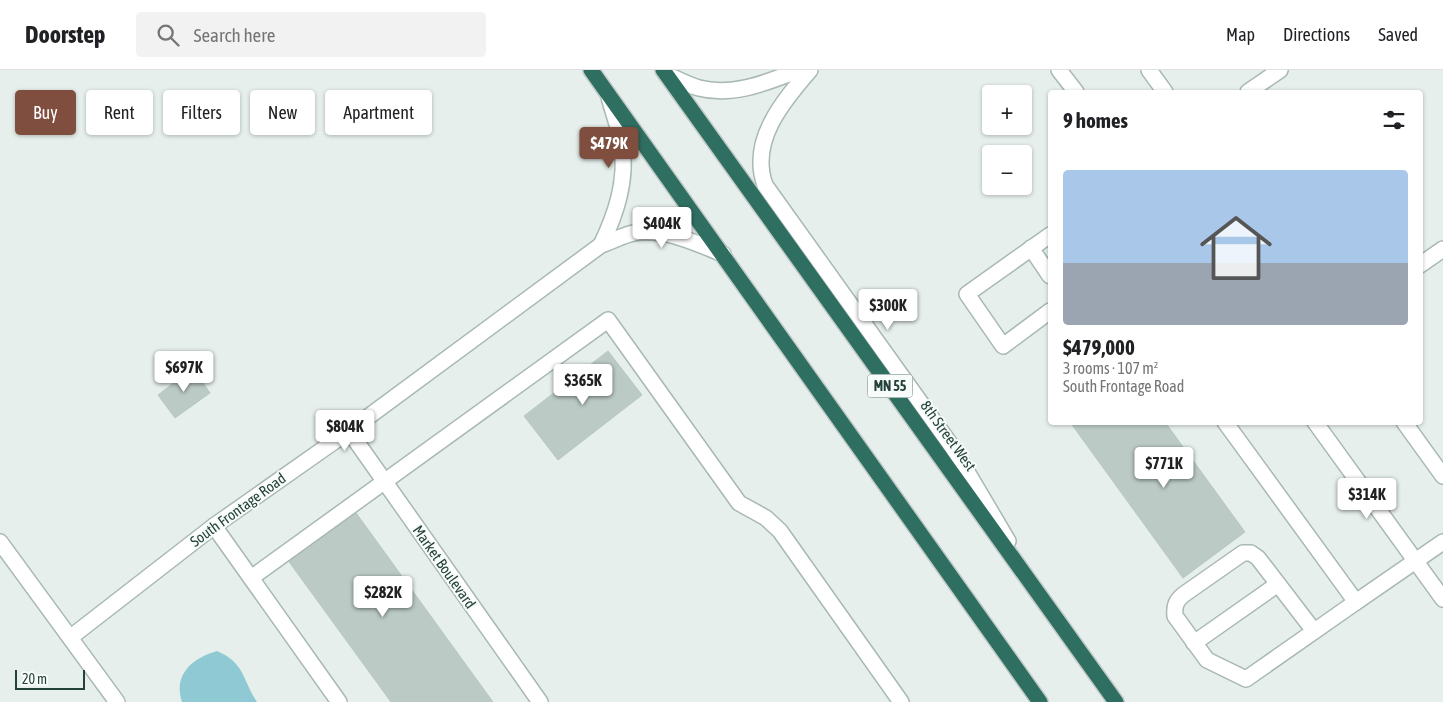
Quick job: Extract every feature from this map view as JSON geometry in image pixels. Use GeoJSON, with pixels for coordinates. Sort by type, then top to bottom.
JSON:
{"type":"FeatureCollection","features":[{"type":"Feature","properties":{"kind":"highway"},"geometry":{"type":"LineString","coordinates":[[591,70],[1040,702]]}},
{"type":"Feature","properties":{"kind":"highway","name":"8th Street West"},"geometry":{"type":"LineString","coordinates":[[665,72],[1116,702]]}},
{"type":"Feature","properties":{"kind":"street"},"geometry":{"type":"LineString","coordinates":[[665,72],[700,88],[718,90],[755,86],[799,70]]}},
{"type":"Feature","properties":{"kind":"street"},"geometry":{"type":"LineString","coordinates":[[810,70],[774,115],[762,156],[761,172],[765,185],[952,448],[1038,592]]}},
{"type":"Feature","properties":{"kind":"street"},"geometry":{"type":"LineString","coordinates":[[1060,70],[1075,90]]}},
{"type":"Feature","properties":{"kind":"street"},"geometry":{"type":"LineString","coordinates":[[1149,70],[1164,90]]}},
{"type":"Feature","properties":{"kind":"street"},"geometry":{"type":"LineString","coordinates":[[1251,90],[1280,70]]}},
{"type":"Feature","properties":{"kind":"street","name":"South Frontage Road"},"geometry":{"type":"LineString","coordinates":[[601,245],[614,218],[624,171],[622,146],[608,94]]}},
{"type":"Feature","properties":{"kind":"street","name":"South Frontage Road"},"geometry":{"type":"LineString","coordinates":[[71,637],[214,526],[349,431],[601,245],[638,232],[659,233],[684,238],[723,254]]}},
{"type":"Feature","properties":{"kind":"street"},"geometry":{"type":"LineString","coordinates":[[1048,236],[968,294],[1003,346],[1048,313]]}},
{"type":"Feature","properties":{"kind":"street"},"geometry":{"type":"LineString","coordinates":[[1031,248],[1048,273]]}},
{"type":"Feature","properties":{"kind":"street"},"geometry":{"type":"LineString","coordinates":[[1423,263],[1443,248]]}},
{"type":"Feature","properties":{"kind":"street"},"geometry":{"type":"LineString","coordinates":[[251,578],[608,320],[739,503],[766,518],[780,531],[901,702]]}},
{"type":"Feature","properties":{"kind":"street"},"geometry":{"type":"LineString","coordinates":[[1227,425],[1356,602]]}},
{"type":"Feature","properties":{"kind":"street"},"geometry":{"type":"LineString","coordinates":[[1317,425],[1443,599]]}},
{"type":"Feature","properties":{"kind":"street"},"geometry":{"type":"LineString","coordinates":[[1406,425],[1443,476]]}},
{"type":"Feature","properties":{"kind":"street","name":"Market Boulevard"},"geometry":{"type":"LineString","coordinates":[[349,431],[540,702]]}},
{"type":"Feature","properties":{"kind":"street"},"geometry":{"type":"LineString","coordinates":[[214,526],[339,702]]}},
{"type":"Feature","properties":{"kind":"street"},"geometry":{"type":"LineString","coordinates":[[0,542],[117,702]]}},
{"type":"Feature","properties":{"kind":"street"},"geometry":{"type":"LineString","coordinates":[[1314,631],[1258,558],[1251,553],[1243,553],[1191,590],[1176,601],[1174,608],[1175,616],[1206,660],[1246,679],[1443,542]]}},
{"type":"Feature","properties":{"kind":"street"},"geometry":{"type":"LineString","coordinates":[[1194,643],[1278,584]]}},
{"type":"Feature","properties":{"kind":"water"},"geometry":{"type":"Polygon","coordinates":[[[217,651],[238,666],[257,702],[182,702],[180,684],[187,669],[200,658],[217,651]]]}},
{"type":"Feature","properties":{"kind":"building"},"geometry":{"type":"Polygon","coordinates":[[[608,351],[642,395],[558,460],[524,416],[608,351]]]}},
{"type":"Feature","properties":{"kind":"building"},"geometry":{"type":"Polygon","coordinates":[[[193,368],[210,393],[175,418],[158,395],[193,368]]]}},
{"type":"Feature","properties":{"kind":"building"},"geometry":{"type":"Polygon","coordinates":[[[1072,425],[1167,425],[1245,532],[1183,578],[1072,425]]]}},
{"type":"Feature","properties":{"kind":"building"},"geometry":{"type":"Polygon","coordinates":[[[354,510],[493,702],[391,702],[287,559],[354,510]]]}}]}
